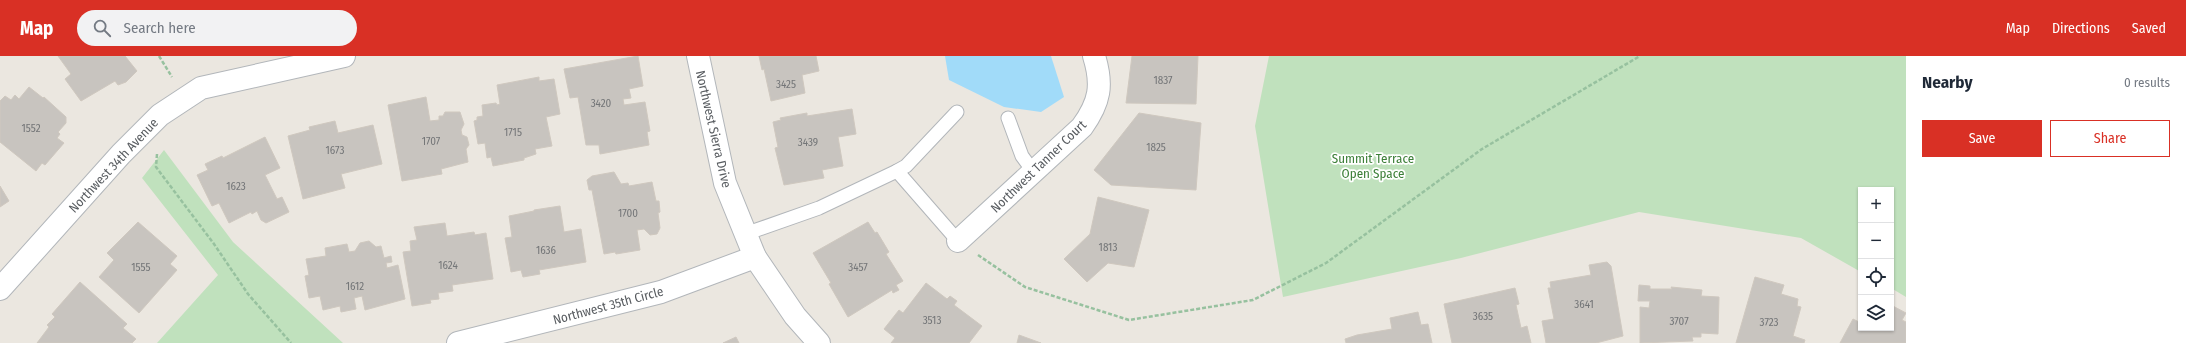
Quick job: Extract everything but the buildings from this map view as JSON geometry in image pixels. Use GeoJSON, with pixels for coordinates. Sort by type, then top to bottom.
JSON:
{"type":"FeatureCollection","features":[{"type":"Feature","properties":{"kind":"street","name":"Northwest 34th Avenue"},"geometry":{"type":"LineString","coordinates":[[0,289],[121,154],[160,115],[201,88],[344,56]]}},
{"type":"Feature","properties":{"kind":"street","name":"Northwest Sierra Drive"},"geometry":{"type":"LineString","coordinates":[[698,56],[725,183],[745,234],[755,257],[795,316],[819,343]]}},
{"type":"Feature","properties":{"kind":"street","name":"Northwest Tanner Court"},"geometry":{"type":"LineString","coordinates":[[958,242],[1082,127],[1093,111],[1099,94],[1100,75],[1094,56]]}},
{"type":"Feature","properties":{"kind":"street","name":"Northwest 35th Circle"},"geometry":{"type":"LineString","coordinates":[[458,343],[660,292],[755,257]]}},
{"type":"Feature","properties":{"kind":"lane"},"geometry":{"type":"LineString","coordinates":[[745,234],[819,208],[906,166],[957,112]]}},
{"type":"Feature","properties":{"kind":"lane"},"geometry":{"type":"LineString","coordinates":[[1008,118],[1022,156],[1034,171]]}},
{"type":"Feature","properties":{"kind":"lane"},"geometry":{"type":"LineString","coordinates":[[897,171],[958,242]]}},
{"type":"Feature","properties":{"kind":"path"},"geometry":{"type":"LineString","coordinates":[[159,56],[173,75],[160,115]]}},
{"type":"Feature","properties":{"kind":"path"},"geometry":{"type":"LineString","coordinates":[[958,242],[1024,287],[1129,320],[1253,300],[1326,263],[1482,149],[1640,56]]}},
{"type":"Feature","properties":{"kind":"path"},"geometry":{"type":"LineString","coordinates":[[157,152],[156,167],[214,244],[248,294],[291,343]]}},
{"type":"Feature","properties":{"kind":"green space","name":"Summit Terrace Open Space"},"geometry":{"type":"Polygon","coordinates":[[[1269,56],[1906,56],[1906,297],[1894,290],[1894,187],[1858,187],[1858,270],[1801,238],[1639,212],[1461,258],[1283,297],[1255,126],[1269,56]]]}},
{"type":"Feature","properties":{"kind":"green space"},"geometry":{"type":"Polygon","coordinates":[[[164,150],[233,242],[343,343],[157,343],[218,275],[142,178],[164,150]]]}},
{"type":"Feature","properties":{"kind":"water"},"geometry":{"type":"Polygon","coordinates":[[[945,56],[1051,56],[1064,97],[1041,112],[1004,107],[949,80],[945,56]]]}}]}
